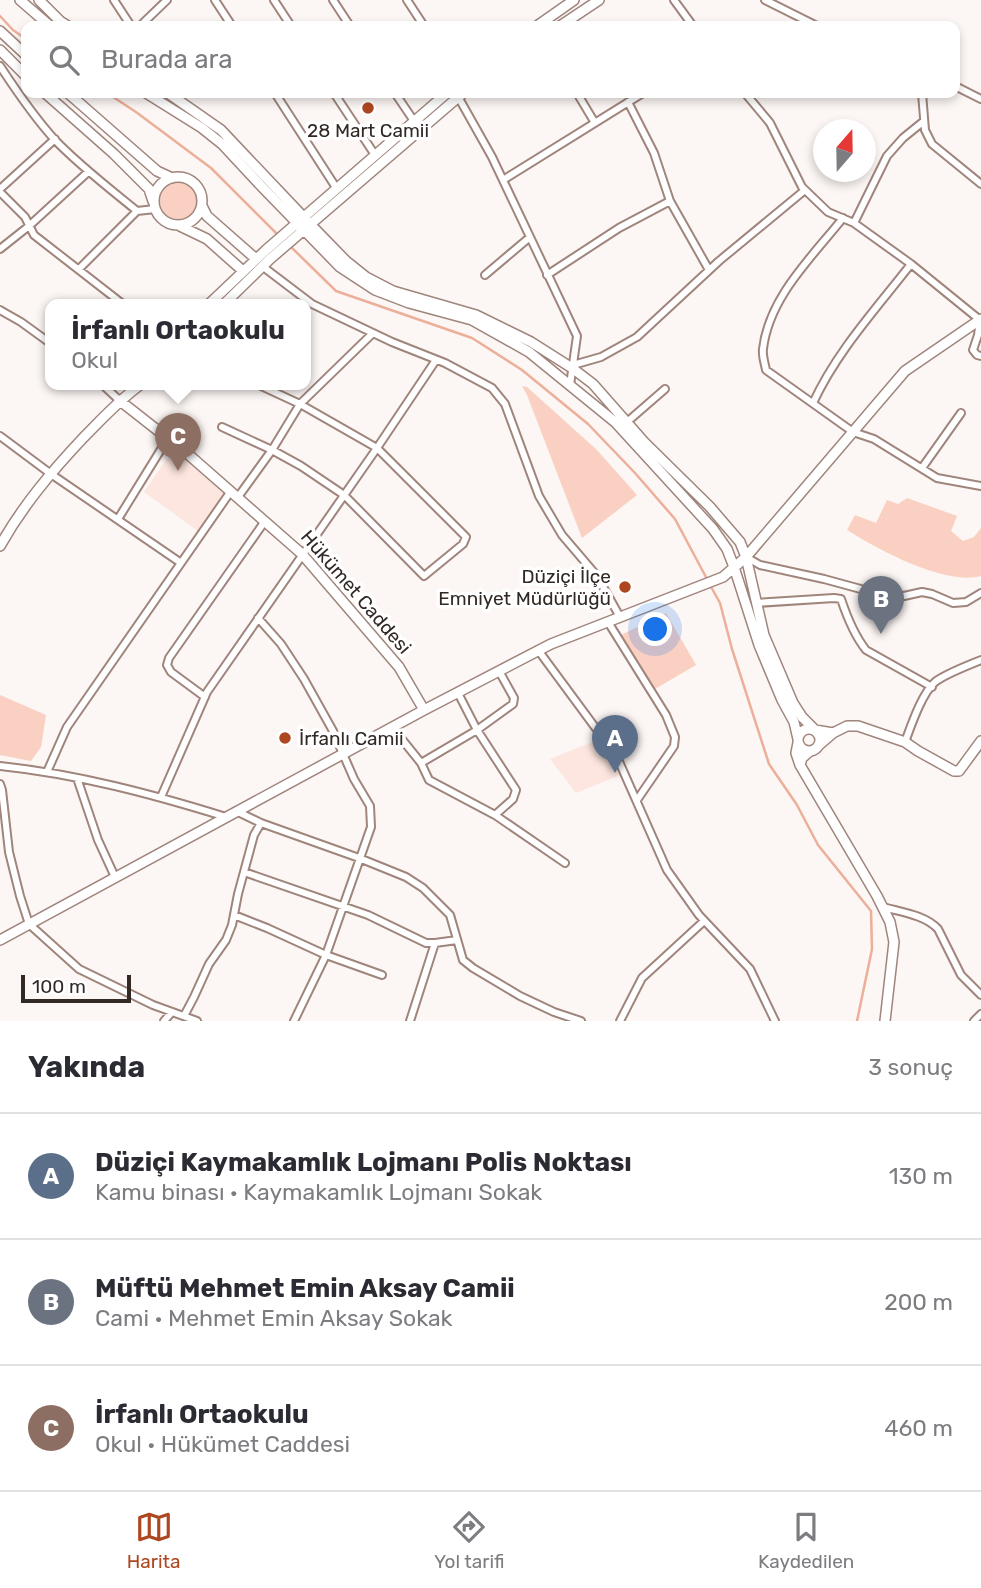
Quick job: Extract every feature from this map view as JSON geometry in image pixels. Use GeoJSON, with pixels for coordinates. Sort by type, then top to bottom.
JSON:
{"type":"FeatureCollection","features":[{"type":"Feature","properties":{"kind":"street"},"geometry":{"type":"LineString","coordinates":[[20,0],[44,21]]}},
{"type":"Feature","properties":{"kind":"street"},"geometry":{"type":"LineString","coordinates":[[39,0],[60,21]]}},
{"type":"Feature","properties":{"kind":"street"},"geometry":{"type":"LineString","coordinates":[[114,0],[128,21]]}},
{"type":"Feature","properties":{"kind":"street"},"geometry":{"type":"LineString","coordinates":[[155,0],[159,7]]}},
{"type":"Feature","properties":{"kind":"street"},"geometry":{"type":"LineString","coordinates":[[145,21],[167,0]]}},
{"type":"Feature","properties":{"kind":"street"},"geometry":{"type":"LineString","coordinates":[[215,0],[229,21]]}},
{"type":"Feature","properties":{"kind":"street"},"geometry":{"type":"LineString","coordinates":[[274,0],[287,21]]}},
{"type":"Feature","properties":{"kind":"street"},"geometry":{"type":"LineString","coordinates":[[333,0],[347,21]]}},
{"type":"Feature","properties":{"kind":"street"},"geometry":{"type":"LineString","coordinates":[[407,0],[421,21]]}},
{"type":"Feature","properties":{"kind":"street"},"geometry":{"type":"LineString","coordinates":[[544,21],[574,0]]}},
{"type":"Feature","properties":{"kind":"street"},"geometry":{"type":"LineString","coordinates":[[568,21],[599,0]]}},
{"type":"Feature","properties":{"kind":"street"},"geometry":{"type":"LineString","coordinates":[[674,0],[689,21]]}},
{"type":"Feature","properties":{"kind":"street"},"geometry":{"type":"LineString","coordinates":[[765,0],[807,21]]}},
{"type":"Feature","properties":{"kind":"street"},"geometry":{"type":"LineString","coordinates":[[0,31],[21,50]]}},
{"type":"Feature","properties":{"kind":"street"},"geometry":{"type":"LineString","coordinates":[[0,50],[21,71]]}},
{"type":"Feature","properties":{"kind":"street"},"geometry":{"type":"LineString","coordinates":[[0,66],[21,97]]}},
{"type":"Feature","properties":{"kind":"street"},"geometry":{"type":"LineString","coordinates":[[960,88],[981,99]]}},
{"type":"Feature","properties":{"kind":"street"},"geometry":{"type":"LineString","coordinates":[[22,98],[55,139],[88,172],[137,211]]}},
{"type":"Feature","properties":{"kind":"street"},"geometry":{"type":"LineString","coordinates":[[51,98],[149,189],[158,216],[164,222],[180,226],[207,239],[243,271]]}},
{"type":"Feature","properties":{"kind":"street"},"geometry":{"type":"LineString","coordinates":[[74,98],[157,171],[172,178]]}},
{"type":"Feature","properties":{"kind":"street"},"geometry":{"type":"LineString","coordinates":[[154,98],[222,144],[304,224],[366,277],[393,291],[476,315],[531,342],[573,367],[593,384],[644,442],[710,507],[740,542],[764,635],[793,702],[802,718],[820,738],[819,745]]}},
{"type":"Feature","properties":{"kind":"street"},"geometry":{"type":"LineString","coordinates":[[175,98],[221,130],[340,267],[375,290],[409,303],[472,320],[529,352],[615,422],[713,529],[727,549],[759,645],[794,722],[798,741],[803,749],[810,751]]}},
{"type":"Feature","properties":{"kind":"street"},"geometry":{"type":"LineString","coordinates":[[278,98],[337,189]]}},
{"type":"Feature","properties":{"kind":"street"},"geometry":{"type":"LineString","coordinates":[[337,98],[375,155]]}},
{"type":"Feature","properties":{"kind":"street"},"geometry":{"type":"LineString","coordinates":[[398,98],[414,121]]}},
{"type":"Feature","properties":{"kind":"street"},"geometry":{"type":"LineString","coordinates":[[304,224],[337,189],[441,98]]}},
{"type":"Feature","properties":{"kind":"street"},"geometry":{"type":"LineString","coordinates":[[228,299],[264,259],[454,98]]}},
{"type":"Feature","properties":{"kind":"street"},"geometry":{"type":"LineString","coordinates":[[461,98],[577,337],[570,385]]}},
{"type":"Feature","properties":{"kind":"street"},"geometry":{"type":"LineString","coordinates":[[580,98],[595,123]]}},
{"type":"Feature","properties":{"kind":"street"},"geometry":{"type":"LineString","coordinates":[[503,180],[635,98]]}},
{"type":"Feature","properties":{"kind":"street"},"geometry":{"type":"LineString","coordinates":[[749,98],[770,123],[805,190],[828,212],[854,223],[980,319]]}},
{"type":"Feature","properties":{"kind":"street"},"geometry":{"type":"LineString","coordinates":[[922,98],[925,130],[932,144],[981,184]]}},
{"type":"Feature","properties":{"kind":"street"},"geometry":{"type":"LineString","coordinates":[[628,102],[654,153],[670,201],[709,270]]}},
{"type":"Feature","properties":{"kind":"street"},"geometry":{"type":"LineString","coordinates":[[854,223],[887,156],[924,121]]}},
{"type":"Feature","properties":{"kind":"street"},"geometry":{"type":"LineString","coordinates":[[55,139],[0,191],[25,217],[34,235],[116,299]]}},
{"type":"Feature","properties":{"kind":"street"},"geometry":{"type":"LineString","coordinates":[[0,249],[88,172]]}},
{"type":"Feature","properties":{"kind":"street"},"geometry":{"type":"LineString","coordinates":[[154,205],[155,193],[165,181],[180,177],[188,179],[200,190],[202,206],[207,216],[264,259],[302,299]]}},
{"type":"Feature","properties":{"kind":"street"},"geometry":{"type":"LineString","coordinates":[[573,367],[601,357],[637,337],[709,270],[805,190]]}},
{"type":"Feature","properties":{"kind":"street"},"geometry":{"type":"LineString","coordinates":[[548,275],[619,228],[670,201]]}},
{"type":"Feature","properties":{"kind":"street"},"geometry":{"type":"LineString","coordinates":[[79,269],[137,211],[154,205]]}},
{"type":"Feature","properties":{"kind":"street"},"geometry":{"type":"LineString","coordinates":[[180,226],[194,219],[202,206]]}},
{"type":"Feature","properties":{"kind":"street"},"geometry":{"type":"LineString","coordinates":[[843,218],[782,294],[762,351],[766,370],[853,432],[874,439],[937,478],[981,486]]}},
{"type":"Feature","properties":{"kind":"street"},"geometry":{"type":"LineString","coordinates":[[485,275],[530,237]]}},
{"type":"Feature","properties":{"kind":"street"},"geometry":{"type":"LineString","coordinates":[[214,299],[243,271],[264,259]]}},
{"type":"Feature","properties":{"kind":"street"},"geometry":{"type":"LineString","coordinates":[[813,403],[838,357],[911,264]]}},
{"type":"Feature","properties":{"kind":"street"},"geometry":{"type":"LineString","coordinates":[[311,307],[436,360],[492,388],[505,404],[539,496],[562,535],[597,576],[620,617]]}},
{"type":"Feature","properties":{"kind":"street"},"geometry":{"type":"LineString","coordinates":[[0,310],[45,339]]}},
{"type":"Feature","properties":{"kind":"street"},"geometry":{"type":"LineString","coordinates":[[980,319],[973,350],[981,356]]}},
{"type":"Feature","properties":{"kind":"street"},"geometry":{"type":"LineString","coordinates":[[0,940],[538,650],[723,577],[746,557],[905,371],[980,319]]}},
{"type":"Feature","properties":{"kind":"street"},"geometry":{"type":"LineString","coordinates":[[47,772],[66,727],[181,563],[272,450],[300,404],[373,333]]}},
{"type":"Feature","properties":{"kind":"street"},"geometry":{"type":"LineString","coordinates":[[161,797],[205,697],[436,360]]}},
{"type":"Feature","properties":{"kind":"street"},"geometry":{"type":"LineString","coordinates":[[627,422],[665,389]]}},
{"type":"Feature","properties":{"kind":"street"},"geometry":{"type":"LineString","coordinates":[[108,390],[119,400]]}},
{"type":"Feature","properties":{"kind":"street"},"geometry":{"type":"LineString","coordinates":[[0,546],[18,515],[125,390]]}},
{"type":"Feature","properties":{"kind":"street"},"geometry":{"type":"LineString","coordinates":[[119,400],[133,390]]}},
{"type":"Feature","properties":{"kind":"street"},"geometry":{"type":"LineString","coordinates":[[222,427],[301,466],[344,495],[424,576],[463,544],[466,537],[377,447],[270,390]]}},
{"type":"Feature","properties":{"kind":"street","name":"Hükümet Caddesi"},"geometry":{"type":"LineString","coordinates":[[119,400],[168,438],[302,554],[399,667],[425,710]]}},
{"type":"Feature","properties":{"kind":"street"},"geometry":{"type":"LineString","coordinates":[[922,468],[961,413]]}},
{"type":"Feature","properties":{"kind":"street"},"geometry":{"type":"LineString","coordinates":[[0,436],[181,563]]}},
{"type":"Feature","properties":{"kind":"street"},"geometry":{"type":"LineString","coordinates":[[118,519],[168,438]]}},
{"type":"Feature","properties":{"kind":"street"},"geometry":{"type":"LineString","coordinates":[[205,697],[171,671],[167,666],[169,658],[264,521]]}},
{"type":"Feature","properties":{"kind":"street"},"geometry":{"type":"LineString","coordinates":[[746,557],[760,565],[879,594],[904,596],[922,592],[953,603],[966,602],[981,593]]}},
{"type":"Feature","properties":{"kind":"street"},"geometry":{"type":"LineString","coordinates":[[756,603],[841,599],[848,620],[866,650],[932,687]]}},
{"type":"Feature","properties":{"kind":"street"},"geometry":{"type":"LineString","coordinates":[[258,618],[281,644],[304,679],[370,806],[371,827],[326,955],[294,1021]]}},
{"type":"Feature","properties":{"kind":"street"},"geometry":{"type":"LineString","coordinates":[[608,622],[666,715],[675,737],[674,746],[637,800]]}},
{"type":"Feature","properties":{"kind":"street"},"geometry":{"type":"LineString","coordinates":[[538,650],[617,757],[667,870],[704,921],[750,969],[775,1021]]}},
{"type":"Feature","properties":{"kind":"street"},"geometry":{"type":"LineString","coordinates":[[905,743],[912,722],[936,682],[981,660]]}},
{"type":"Feature","properties":{"kind":"street"},"geometry":{"type":"LineString","coordinates":[[421,763],[477,730],[513,704],[514,698],[499,671]]}},
{"type":"Feature","properties":{"kind":"street"},"geometry":{"type":"LineString","coordinates":[[458,693],[477,730],[516,790],[513,799],[495,815]]}},
{"type":"Feature","properties":{"kind":"street"},"geometry":{"type":"LineString","coordinates":[[800,765],[802,758],[810,751],[847,726],[858,726],[905,743],[954,771],[958,771],[981,741]]}},
{"type":"Feature","properties":{"kind":"street"},"geometry":{"type":"LineString","coordinates":[[392,727],[421,763],[429,780],[495,815],[565,863]]}},
{"type":"Feature","properties":{"kind":"street"},"geometry":{"type":"LineString","coordinates":[[833,733],[804,730],[799,736],[796,753],[800,765],[890,922],[894,942],[885,1021]]}},
{"type":"Feature","properties":{"kind":"street"},"geometry":{"type":"LineString","coordinates":[[0,766],[77,778],[161,797],[226,817]]}},
{"type":"Feature","properties":{"kind":"street"},"geometry":{"type":"LineString","coordinates":[[77,778],[98,840],[115,877]]}},
{"type":"Feature","properties":{"kind":"street"},"geometry":{"type":"LineString","coordinates":[[0,784],[9,852],[29,924],[79,969],[153,1004],[197,1021]]}},
{"type":"Feature","properties":{"kind":"street"},"geometry":{"type":"LineString","coordinates":[[236,811],[261,823],[406,877],[423,888],[450,915],[463,960],[472,968],[520,996],[581,1021]]}},
{"type":"Feature","properties":{"kind":"street"},"geometry":{"type":"LineString","coordinates":[[184,1016],[209,964],[226,940],[232,925],[254,835],[261,823]]}},
{"type":"Feature","properties":{"kind":"street"},"geometry":{"type":"LineString","coordinates":[[244,872],[368,915],[426,943],[457,940]]}},
{"type":"Feature","properties":{"kind":"street"},"geometry":{"type":"LineString","coordinates":[[883,907],[916,916],[934,925],[961,975],[981,995]]}},
{"type":"Feature","properties":{"kind":"street"},"geometry":{"type":"LineString","coordinates":[[234,915],[326,955],[382,975]]}},
{"type":"Feature","properties":{"kind":"street"},"geometry":{"type":"LineString","coordinates":[[620,1021],[642,978],[704,921]]}},
{"type":"Feature","properties":{"kind":"street"},"geometry":{"type":"LineString","coordinates":[[410,1021],[435,943]]}},
{"type":"Feature","properties":{"kind":"street"},"geometry":{"type":"LineString","coordinates":[[164,1021],[172,1012]]}},
{"type":"Feature","properties":{"kind":"street"},"geometry":{"type":"LineString","coordinates":[[974,1021],[981,1014]]}},
{"type":"Feature","properties":{"kind":"shaded area"},"geometry":{"type":"Polygon","coordinates":[[[179,182],[193,187],[198,201],[193,215],[179,220],[165,215],[160,201],[165,187],[179,182]]]}},
{"type":"Feature","properties":{"kind":"shaded area"},"geometry":{"type":"Polygon","coordinates":[[[522,386],[527,387],[597,450],[637,495],[582,538],[527,395],[522,386]]]}},
{"type":"Feature","properties":{"kind":"shaded area"},"geometry":{"type":"Polygon","coordinates":[[[173,450],[226,493],[198,531],[144,492],[173,450]]]}},
{"type":"Feature","properties":{"kind":"shaded area"},"geometry":{"type":"Polygon","coordinates":[[[907,498],[957,516],[951,531],[963,541],[974,537],[981,528],[981,576],[966,578],[931,571],[893,556],[847,530],[855,515],[876,523],[887,500],[898,504],[907,498]]]}},
{"type":"Feature","properties":{"kind":"shaded area"},"geometry":{"type":"Polygon","coordinates":[[[666,613],[696,665],[655,689],[619,636],[666,613]]]}},
{"type":"Feature","properties":{"kind":"shaded area"},"geometry":{"type":"Polygon","coordinates":[[[0,695],[46,715],[41,747],[31,761],[0,755],[0,695]]]}},
{"type":"Feature","properties":{"kind":"shaded area"},"geometry":{"type":"Polygon","coordinates":[[[600,739],[620,775],[576,793],[550,759],[600,739]]]}},
{"type":"Feature","properties":{"kind":"waterway"},"geometry":{"type":"LineString","coordinates":[[0,16],[21,36]]}},
{"type":"Feature","properties":{"kind":"waterway"},"geometry":{"type":"LineString","coordinates":[[115,98],[211,168],[280,237]]}},
{"type":"Feature","properties":{"kind":"waterway"},"geometry":{"type":"LineString","coordinates":[[290,246],[336,291],[472,338],[522,370],[588,424],[635,473],[675,519],[707,579]]}},
{"type":"Feature","properties":{"kind":"waterway"},"geometry":{"type":"LineString","coordinates":[[710,585],[720,603],[769,764],[797,805],[818,845],[871,911],[872,949],[857,1021]]}},
{"type":"Feature","properties":{"kind":"place","name":"28 Mart Camii"},"geometry":{"type":"Point","coordinates":[368,108]}},
{"type":"Feature","properties":{"kind":"place","name":"İrfanlı Ortaokulu"},"geometry":{"type":"Point","coordinates":[178,471]}},
{"type":"Feature","properties":{"kind":"place","name":"Düziçi İlçe Emniyet Müdürlüğü"},"geometry":{"type":"Point","coordinates":[625,587]}},
{"type":"Feature","properties":{"kind":"place","name":"Müftü Mehmet Emin Aksay Camii"},"geometry":{"type":"Point","coordinates":[881,634]}},
{"type":"Feature","properties":{"kind":"place","name":"İrfanlı Camii"},"geometry":{"type":"Point","coordinates":[285,738]}},
{"type":"Feature","properties":{"kind":"place","name":"Düziçi Kaymakamlık Lojmanı Polis Noktası"},"geometry":{"type":"Point","coordinates":[615,773]}}]}
